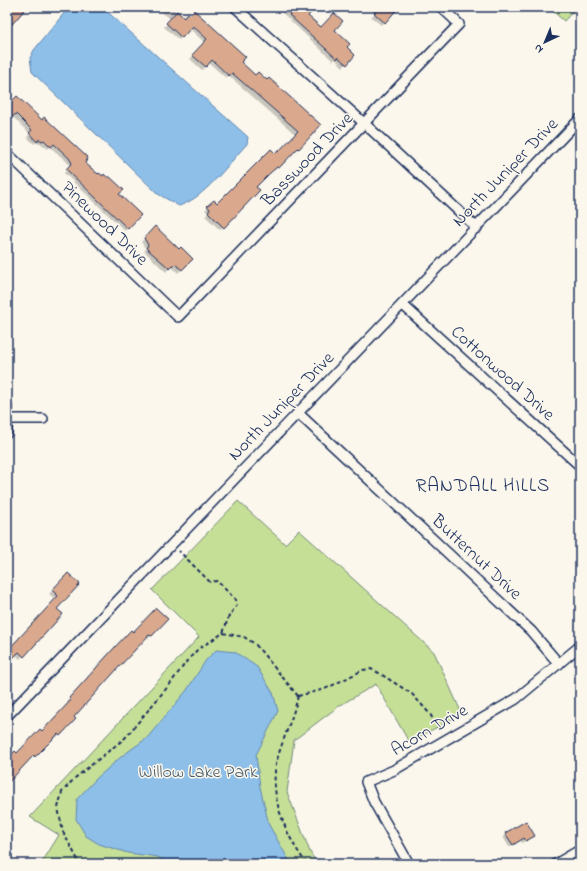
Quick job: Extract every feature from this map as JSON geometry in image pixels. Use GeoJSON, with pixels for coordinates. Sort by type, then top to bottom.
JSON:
{"type":"FeatureCollection","features":[{"type":"Feature","properties":{"kind":"street"},"geometry":{"type":"LineString","coordinates":[[235,7],[365,124],[476,228]]}},
{"type":"Feature","properties":{"kind":"street","name":"Basswood Drive"},"geometry":{"type":"LineString","coordinates":[[178,317],[365,124],[459,24],[441,7]]}},
{"type":"Feature","properties":{"kind":"street","name":"North Juniper Drive"},"geometry":{"type":"LineString","coordinates":[[7,716],[580,119]]}},
{"type":"Feature","properties":{"kind":"street","name":"Pinewood Drive"},"geometry":{"type":"LineString","coordinates":[[7,154],[178,317]]}},
{"type":"Feature","properties":{"kind":"street","name":"Cottonwood Drive"},"geometry":{"type":"LineString","coordinates":[[403,305],[580,466]]}},
{"type":"Feature","properties":{"kind":"street"},"geometry":{"type":"LineString","coordinates":[[7,406],[7,433]]}},
{"type":"Feature","properties":{"kind":"street","name":"Butternut Drive"},"geometry":{"type":"LineString","coordinates":[[298,413],[531,631],[559,664]]}},
{"type":"Feature","properties":{"kind":"street"},"geometry":{"type":"LineString","coordinates":[[8,419],[43,419]]}},
{"type":"Feature","properties":{"kind":"street","name":"Acorn Drive"},"geometry":{"type":"LineString","coordinates":[[409,864],[374,802],[366,782],[394,770],[516,699],[580,646]]}},
{"type":"Feature","properties":{"kind":"street"},"geometry":{"type":"LineString","coordinates":[[556,864],[580,850]]}},
{"type":"Feature","properties":{"kind":"path"},"geometry":{"type":"LineString","coordinates":[[83,864],[78,863],[64,832],[58,808],[62,792],[75,778],[124,738],[170,684],[187,661],[198,650],[223,633],[229,616],[237,605],[236,600],[217,581],[210,582],[172,544]]}},
{"type":"Feature","properties":{"kind":"path"},"geometry":{"type":"LineString","coordinates":[[223,633],[244,637],[255,644],[265,658],[298,696]]}},
{"type":"Feature","properties":{"kind":"path"},"geometry":{"type":"LineString","coordinates":[[298,696],[320,690],[363,670],[371,669],[412,694],[430,714],[445,741]]}},
{"type":"Feature","properties":{"kind":"path"},"geometry":{"type":"LineString","coordinates":[[298,696],[294,717],[277,762],[275,774],[276,794],[283,822],[307,864]]}},
{"type":"Feature","properties":{"kind":"green space"},"geometry":{"type":"Polygon","coordinates":[[[548,7],[577,7],[564,21],[548,7]]]}},
{"type":"Feature","properties":{"kind":"green space","name":"Willow Lake Park"},"geometry":{"type":"Polygon","coordinates":[[[238,501],[285,544],[299,530],[434,652],[462,714],[409,742],[376,684],[339,706],[294,740],[287,792],[310,852],[317,864],[41,864],[59,835],[30,817],[199,637],[152,590],[238,501]]]}},
{"type":"Feature","properties":{"kind":"water"},"geometry":{"type":"Polygon","coordinates":[[[69,7],[102,7],[248,137],[247,144],[216,180],[189,202],[179,206],[158,194],[32,72],[30,58],[34,50],[69,7]]]}},
{"type":"Feature","properties":{"kind":"water"},"geometry":{"type":"Polygon","coordinates":[[[216,650],[235,652],[257,667],[273,693],[278,711],[256,755],[260,787],[269,825],[291,864],[169,864],[158,857],[128,853],[99,844],[86,836],[76,819],[77,799],[97,778],[122,756],[147,738],[187,690],[206,660],[216,650]]]}},
{"type":"Feature","properties":{"kind":"building"},"geometry":{"type":"Polygon","coordinates":[[[7,7],[27,7],[7,30],[7,7]]]}},
{"type":"Feature","properties":{"kind":"building"},"geometry":{"type":"Polygon","coordinates":[[[283,7],[316,7],[308,16],[321,27],[334,13],[343,21],[335,30],[350,44],[347,47],[355,55],[347,65],[338,57],[337,59],[289,15],[290,14],[283,7]]]}},
{"type":"Feature","properties":{"kind":"building"},"geometry":{"type":"Polygon","coordinates":[[[379,7],[399,7],[385,23],[374,13],[379,7]]]}},
{"type":"Feature","properties":{"kind":"building"},"geometry":{"type":"Polygon","coordinates":[[[194,10],[246,57],[241,62],[255,75],[258,72],[267,80],[269,78],[321,125],[299,149],[298,148],[279,168],[277,167],[256,187],[260,190],[224,228],[208,212],[210,209],[207,206],[214,200],[217,203],[271,149],[275,153],[279,151],[298,131],[232,73],[229,76],[212,60],[206,67],[192,55],[207,39],[194,27],[192,27],[182,38],[166,23],[177,11],[184,18],[188,13],[190,15],[194,10]]]}},
{"type":"Feature","properties":{"kind":"building"},"geometry":{"type":"Polygon","coordinates":[[[17,96],[42,120],[44,117],[88,158],[85,163],[98,174],[99,173],[103,176],[104,174],[108,178],[109,176],[124,190],[119,194],[141,215],[128,229],[66,169],[72,163],[69,158],[54,144],[51,147],[44,140],[42,141],[39,139],[37,142],[29,133],[32,130],[16,114],[12,117],[7,113],[7,106],[17,96]]]}},
{"type":"Feature","properties":{"kind":"building"},"geometry":{"type":"Polygon","coordinates":[[[155,226],[179,249],[181,247],[193,259],[182,270],[175,264],[170,269],[146,248],[148,245],[144,238],[155,226]]]}},
{"type":"Feature","properties":{"kind":"building"},"geometry":{"type":"Polygon","coordinates":[[[68,573],[80,584],[57,609],[63,614],[24,657],[19,652],[7,664],[7,651],[58,596],[52,590],[68,573]]]}},
{"type":"Feature","properties":{"kind":"building"},"geometry":{"type":"Polygon","coordinates":[[[156,608],[168,619],[152,636],[149,635],[119,667],[74,717],[76,719],[60,736],[58,734],[35,757],[34,755],[7,784],[7,759],[15,751],[17,753],[40,729],[42,731],[71,700],[69,698],[115,647],[131,630],[133,632],[156,608]]]}},
{"type":"Feature","properties":{"kind":"building"},"geometry":{"type":"Polygon","coordinates":[[[526,821],[535,836],[526,841],[524,838],[513,845],[505,833],[526,821]]]}},
{"type":"Feature","properties":{"kind":"district","name":"RANDALL HILLS"},"geometry":{"type":"Point","coordinates":[483,486]}}]}
